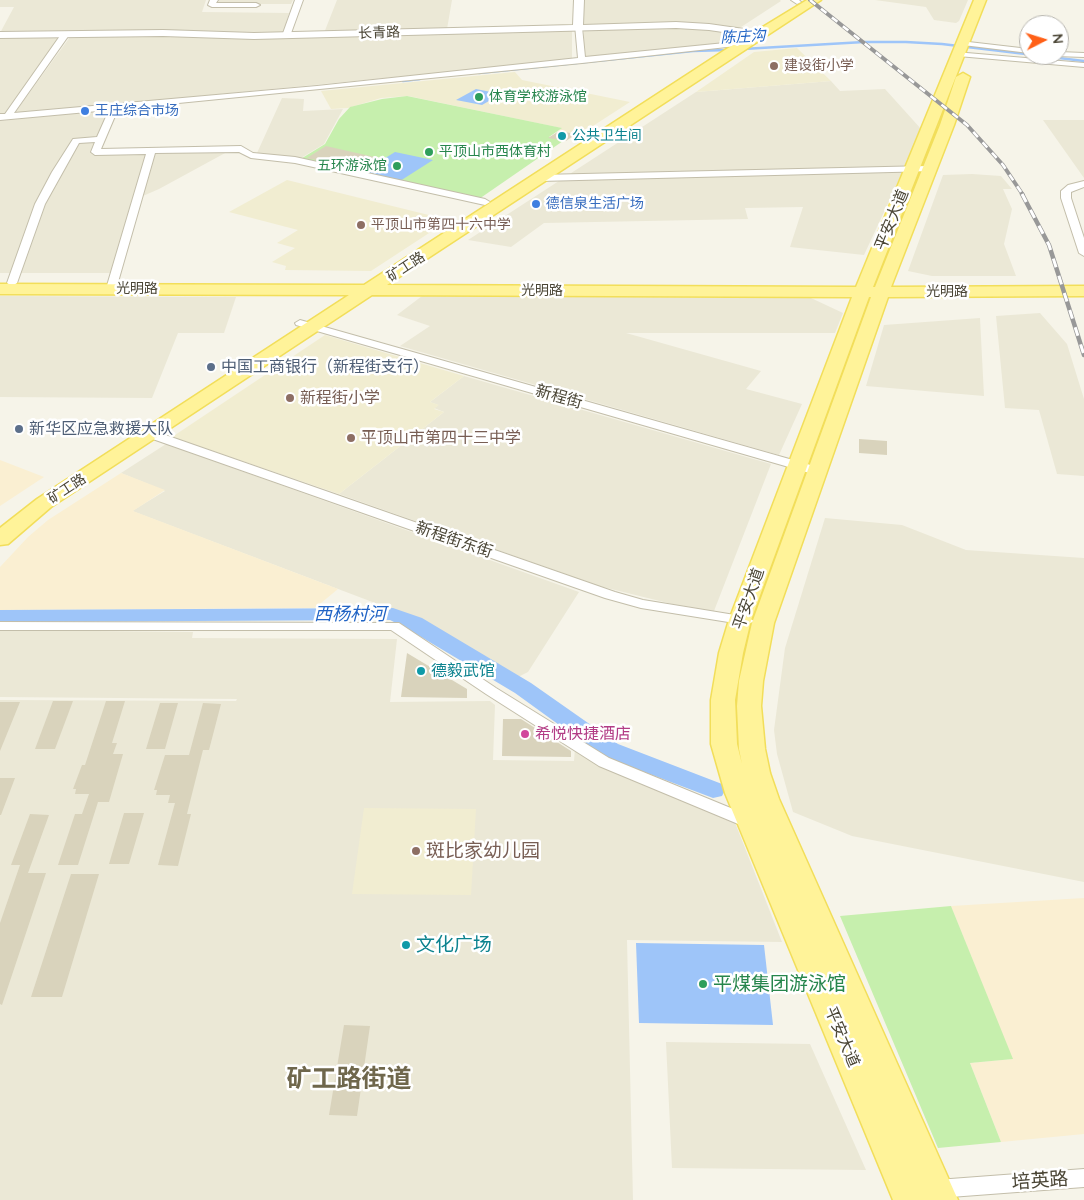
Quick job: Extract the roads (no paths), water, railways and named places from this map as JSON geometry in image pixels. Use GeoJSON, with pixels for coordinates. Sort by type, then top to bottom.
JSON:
{"type":"FeatureCollection","features":[{"type":"Feature","properties":{"kind":"main road","name":"矿工路"},"geometry":{"type":"LineString","coordinates":[[366,287],[486,202],[738,44],[815,0]]}},
{"type":"Feature","properties":{"kind":"main road","name":"平安大道"},"geometry":{"type":"LineString","coordinates":[[929,1196],[757,773],[752,749],[749,706],[751,681],[763,623],[808,468],[873,288],[921,170],[947,125],[980,0]]}},
{"type":"Feature","properties":{"kind":"main road","name":"平安大道"},"geometry":{"type":"LineString","coordinates":[[966,49],[990,0]]}},
{"type":"Feature","properties":{"kind":"main road","name":"矿工路"},"geometry":{"type":"LineString","coordinates":[[0,520],[40,491],[540,178],[738,44],[798,1]]}},
{"type":"Feature","properties":{"kind":"main road","name":"光明路"},"geometry":{"type":"LineString","coordinates":[[873,288],[1084,283]]}},
{"type":"Feature","properties":{"kind":"main road","name":"光明路"},"geometry":{"type":"LineString","coordinates":[[4,285],[873,288],[1084,291]]}},
{"type":"Feature","properties":{"kind":"main road","name":"矿工路"},"geometry":{"type":"LineString","coordinates":[[0,539],[44,503],[151,434],[307,325]]}},
{"type":"Feature","properties":{"kind":"main road","name":"平安大道"},"geometry":{"type":"LineString","coordinates":[[808,468],[740,620],[726,680],[722,722],[728,763],[749,822],[842,1036],[929,1196]]}},
{"type":"Feature","properties":{"kind":"street"},"geometry":{"type":"LineString","coordinates":[[214,0],[212,5],[256,5]]}},
{"type":"Feature","properties":{"kind":"street"},"geometry":{"type":"LineString","coordinates":[[286,36],[300,0]]}},
{"type":"Feature","properties":{"kind":"street"},"geometry":{"type":"LineString","coordinates":[[579,0],[578,27],[582,61]]}},
{"type":"Feature","properties":{"kind":"street","name":"长青路"},"geometry":{"type":"LineString","coordinates":[[0,35],[163,33],[286,36],[676,25],[709,27],[738,44]]}},
{"type":"Feature","properties":{"kind":"street"},"geometry":{"type":"LineString","coordinates":[[4,116],[65,35]]}},
{"type":"Feature","properties":{"kind":"street"},"geometry":{"type":"LineString","coordinates":[[4,116],[582,61],[738,44]]}},
{"type":"Feature","properties":{"kind":"street"},"geometry":{"type":"LineString","coordinates":[[966,49],[1019,51]]}},
{"type":"Feature","properties":{"kind":"street"},"geometry":{"type":"LineString","coordinates":[[966,49],[1084,65]]}},
{"type":"Feature","properties":{"kind":"street"},"geometry":{"type":"LineString","coordinates":[[1069,54],[1084,55]]}},
{"type":"Feature","properties":{"kind":"street"},"geometry":{"type":"LineString","coordinates":[[114,106],[95,152],[241,149],[251,155],[295,160],[486,202]]}},
{"type":"Feature","properties":{"kind":"street"},"geometry":{"type":"LineString","coordinates":[[4,285],[40,204],[76,141],[101,139]]}},
{"type":"Feature","properties":{"kind":"street"},"geometry":{"type":"LineString","coordinates":[[112,286],[151,151]]}},
{"type":"Feature","properties":{"kind":"street"},"geometry":{"type":"LineString","coordinates":[[540,178],[921,170]]}},
{"type":"Feature","properties":{"kind":"street"},"geometry":{"type":"LineString","coordinates":[[1084,184],[1066,190],[1066,198],[1084,253]]}},
{"type":"Feature","properties":{"kind":"street","name":"新程街"},"geometry":{"type":"LineString","coordinates":[[307,325],[808,468]]}},
{"type":"Feature","properties":{"kind":"street","name":"新程街东街"},"geometry":{"type":"LineString","coordinates":[[151,434],[610,595],[650,605],[763,623]]}},
{"type":"Feature","properties":{"kind":"street"},"geometry":{"type":"LineString","coordinates":[[0,626],[394,626],[491,691],[604,762],[749,822]]}},
{"type":"Feature","properties":{"kind":"street","name":"培英路"},"geometry":{"type":"LineString","coordinates":[[929,1196],[1084,1178]]}},
{"type":"Feature","properties":{"kind":"water","name":"体育学校游泳馆"},"geometry":{"type":"Polygon","coordinates":[[[476,89],[501,94],[482,105],[456,100],[476,89]]]}},
{"type":"Feature","properties":{"kind":"water","name":"五环游泳馆"},"geometry":{"type":"Polygon","coordinates":[[[395,152],[433,160],[400,181],[361,173],[395,152]]]}},
{"type":"Feature","properties":{"kind":"water","name":"平煤集团游泳馆"},"geometry":{"type":"Polygon","coordinates":[[[636,943],[764,945],[773,1025],[639,1023],[636,943]]]}},
{"type":"Feature","properties":{"kind":"waterway","name":"陈庄沟"},"geometry":{"type":"LineString","coordinates":[[743,49],[864,42],[906,42],[942,44],[1084,61]]}},
{"type":"Feature","properties":{"kind":"waterway","name":"陈庄沟"},"geometry":{"type":"LineString","coordinates":[[479,73],[693,51],[728,50]]}},
{"type":"Feature","properties":{"kind":"waterway","name":"陈庄沟"},"geometry":{"type":"LineString","coordinates":[[403,81],[420,79]]}},
{"type":"Feature","properties":{"kind":"waterway","name":"西杨村河"},"geometry":{"type":"LineString","coordinates":[[0,616],[393,614],[414,623],[523,688],[610,750],[713,790]]}},
{"type":"Feature","properties":{"kind":"railway"},"geometry":{"type":"LineString","coordinates":[[810,0],[967,125],[1003,165],[1023,195]]}},
{"type":"Feature","properties":{"kind":"railway"},"geometry":{"type":"LineString","coordinates":[[1022,194],[1049,245],[1084,355]]}},
{"type":"Feature","properties":{"kind":"place","name":"建设街小学"},"geometry":{"type":"Point","coordinates":[774,66]}},
{"type":"Feature","properties":{"kind":"place","name":"体育学校游泳馆"},"geometry":{"type":"Point","coordinates":[479,97]}},
{"type":"Feature","properties":{"kind":"place","name":"王庄综合市场"},"geometry":{"type":"Point","coordinates":[85,111]}},
{"type":"Feature","properties":{"kind":"place","name":"公共卫生间"},"geometry":{"type":"Point","coordinates":[562,136]}},
{"type":"Feature","properties":{"kind":"place","name":"平顶山市西体育村"},"geometry":{"type":"Point","coordinates":[429,152]}},
{"type":"Feature","properties":{"kind":"place","name":"五环游泳馆"},"geometry":{"type":"Point","coordinates":[397,166]}},
{"type":"Feature","properties":{"kind":"place","name":"德信泉生活广场"},"geometry":{"type":"Point","coordinates":[536,204]}},
{"type":"Feature","properties":{"kind":"place","name":"平顶山市第四十六中学"},"geometry":{"type":"Point","coordinates":[361,225]}},
{"type":"Feature","properties":{"kind":"place","name":"中国工商银行（新程街支行）"},"geometry":{"type":"Point","coordinates":[211,367]}},
{"type":"Feature","properties":{"kind":"place","name":"新程街小学"},"geometry":{"type":"Point","coordinates":[290,398]}},
{"type":"Feature","properties":{"kind":"place","name":"新华区应急救援大队"},"geometry":{"type":"Point","coordinates":[19,429]}},
{"type":"Feature","properties":{"kind":"place","name":"平顶山市第四十三中学"},"geometry":{"type":"Point","coordinates":[351,438]}},
{"type":"Feature","properties":{"kind":"place","name":"德毅武馆"},"geometry":{"type":"Point","coordinates":[421,671]}},
{"type":"Feature","properties":{"kind":"place","name":"希悦快捷酒店"},"geometry":{"type":"Point","coordinates":[525,734]}},
{"type":"Feature","properties":{"kind":"place","name":"斑比家幼儿园"},"geometry":{"type":"Point","coordinates":[416,851]}},
{"type":"Feature","properties":{"kind":"place","name":"文化广场"},"geometry":{"type":"Point","coordinates":[406,945]}},
{"type":"Feature","properties":{"kind":"place","name":"平煤集团游泳馆"},"geometry":{"type":"Point","coordinates":[703,984]}},
{"type":"Feature","properties":{"kind":"district","name":"矿工路街道"},"geometry":{"type":"Point","coordinates":[349,1079]}}]}
